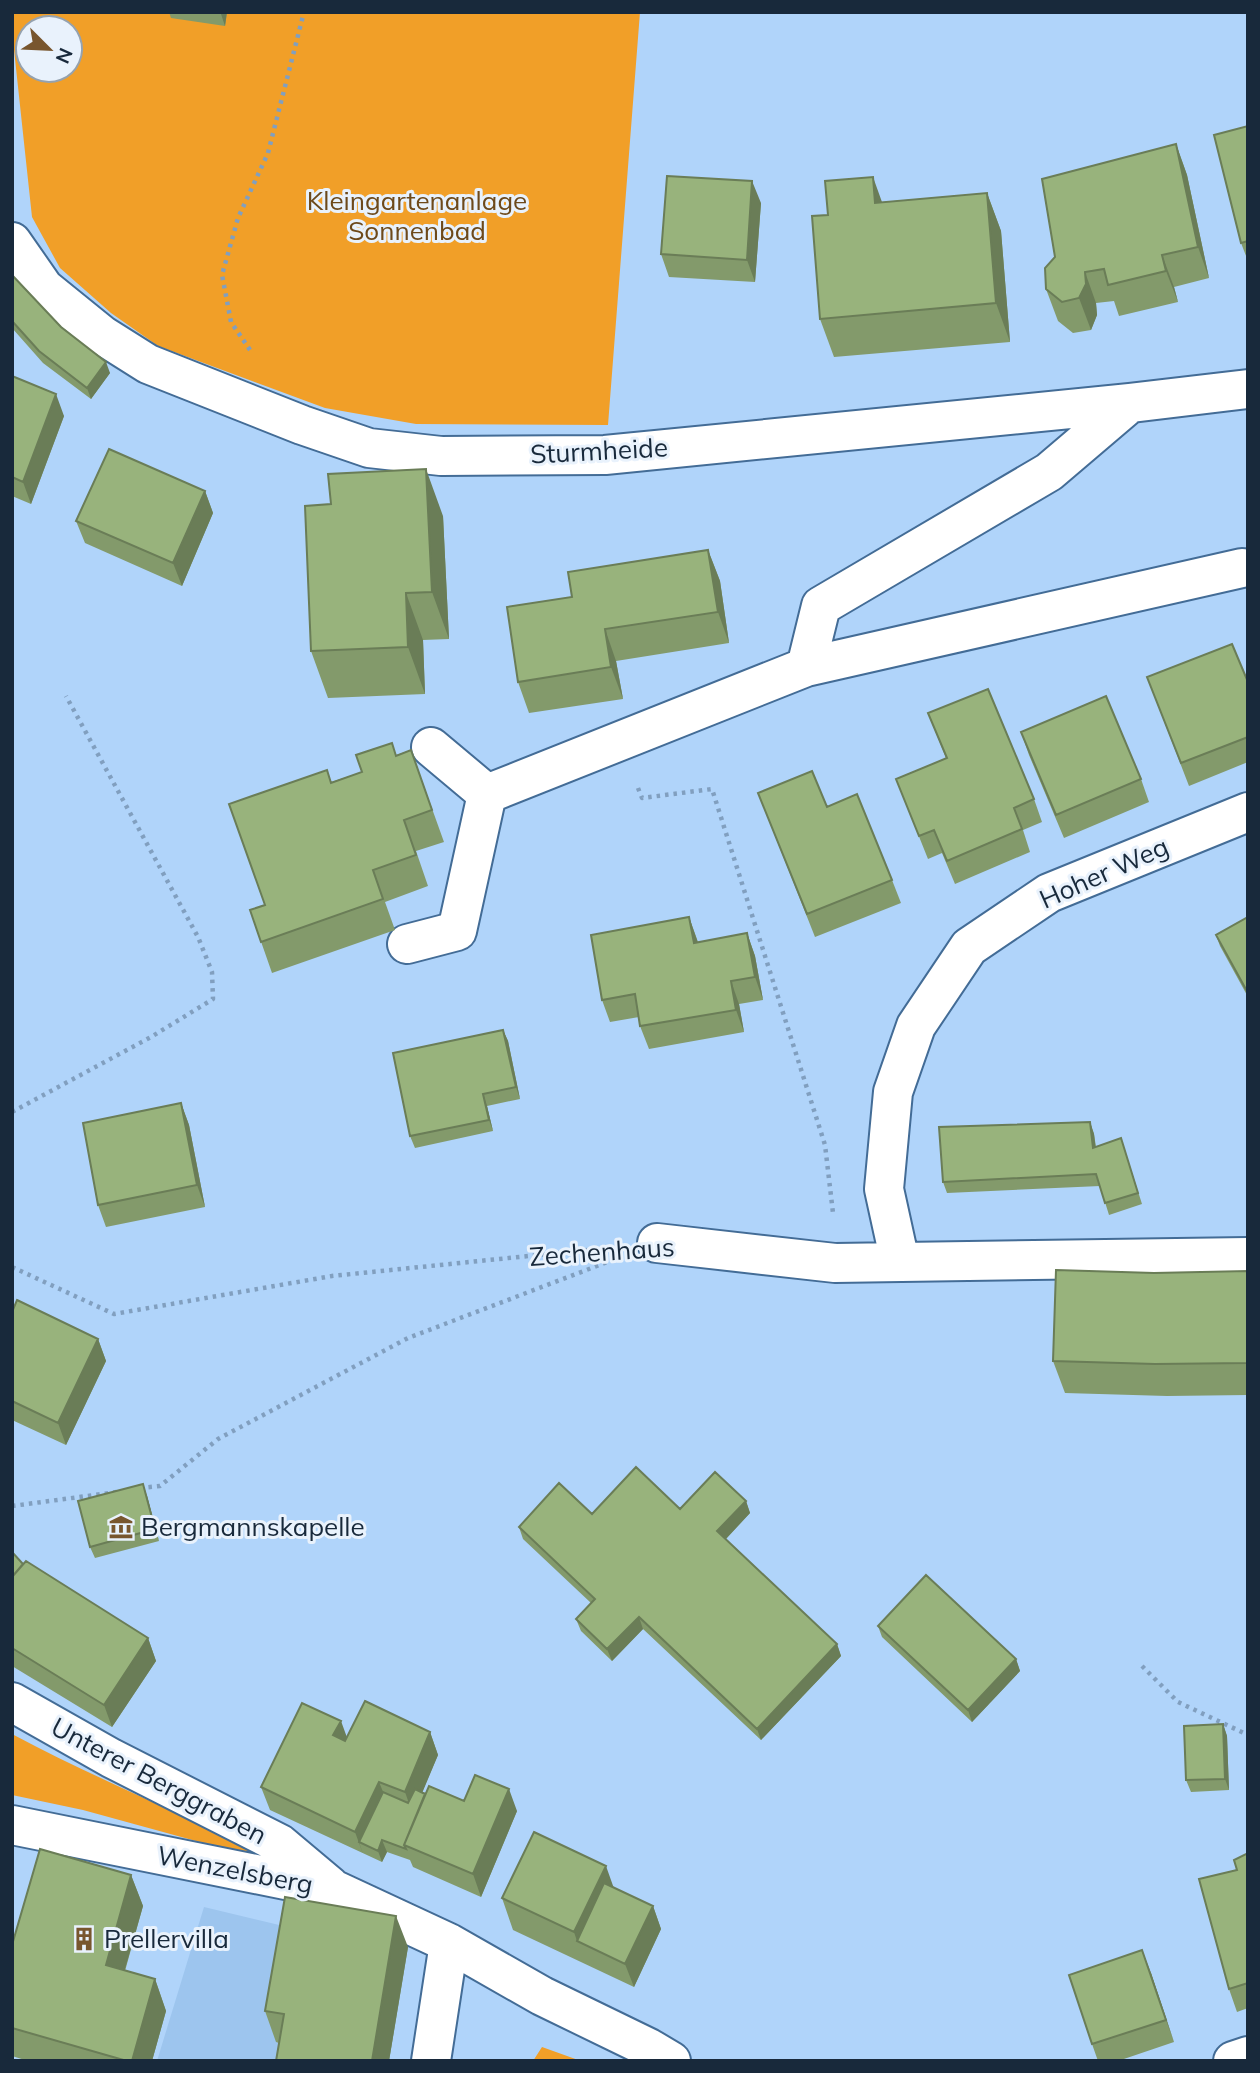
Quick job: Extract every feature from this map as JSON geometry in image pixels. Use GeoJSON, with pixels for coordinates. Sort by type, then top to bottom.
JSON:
{"type":"FeatureCollection","features":[{"type":"Feature","properties":{"kind":"street","name":"Sturmheide"},"geometry":{"type":"LineString","coordinates":[[12,242],[44,288],[102,335],[148,364],[302,425],[369,448],[441,456],[605,455],[1248,389]]}},
{"type":"Feature","properties":{"kind":"street"},"geometry":{"type":"LineString","coordinates":[[806,667],[821,606],[1049,472],[1130,403]]}},
{"type":"Feature","properties":{"kind":"street"},"geometry":{"type":"LineString","coordinates":[[487,793],[806,667],[1242,568]]}},
{"type":"Feature","properties":{"kind":"street"},"geometry":{"type":"LineString","coordinates":[[432,747],[487,793]]}},
{"type":"Feature","properties":{"kind":"street"},"geometry":{"type":"LineString","coordinates":[[407,944],[457,931],[487,793]]}},
{"type":"Feature","properties":{"kind":"street","name":"Hoher Weg"},"geometry":{"type":"LineString","coordinates":[[900,1262],[884,1189],[893,1092],[916,1026],[969,947],[1049,893],[1248,812]]}},
{"type":"Feature","properties":{"kind":"street","name":"Zechenhaus"},"geometry":{"type":"LineString","coordinates":[[657,1243],[835,1263],[1248,1257]]}},
{"type":"Feature","properties":{"kind":"street","name":"Unterer Berggraben"},"geometry":{"type":"LineString","coordinates":[[12,1702],[111,1758],[279,1844],[335,1890]]}},
{"type":"Feature","properties":{"kind":"street","name":"Wenzelsberg"},"geometry":{"type":"LineString","coordinates":[[12,1825],[335,1890],[449,1944],[542,1996],[671,2061]]}},
{"type":"Feature","properties":{"kind":"street"},"geometry":{"type":"LineString","coordinates":[[431,2061],[449,1944]]}},
{"type":"Feature","properties":{"kind":"street"},"geometry":{"type":"LineString","coordinates":[[1233,2061],[1248,2056]]}},
{"type":"Feature","properties":{"kind":"path"},"geometry":{"type":"LineString","coordinates":[[255,357],[231,323],[222,275],[238,218],[268,153],[304,12]]}},
{"type":"Feature","properties":{"kind":"path"},"geometry":{"type":"LineString","coordinates":[[12,1112],[152,1037],[213,999],[212,972],[198,937],[65,696]]}},
{"type":"Feature","properties":{"kind":"path"},"geometry":{"type":"LineString","coordinates":[[642,798],[712,789],[825,1145],[835,1237],[835,1263]]}},
{"type":"Feature","properties":{"kind":"path"},"geometry":{"type":"LineString","coordinates":[[133,1489],[160,1486],[218,1439],[408,1338],[657,1243]]}},
{"type":"Feature","properties":{"kind":"path","name":"Zechenhaus"},"geometry":{"type":"LineString","coordinates":[[12,1267],[114,1314],[332,1276],[657,1243]]}},
{"type":"Feature","properties":{"kind":"path"},"geometry":{"type":"LineString","coordinates":[[12,1506],[120,1491]]}},
{"type":"Feature","properties":{"kind":"path"},"geometry":{"type":"LineString","coordinates":[[1142,1666],[1178,1702],[1248,1735]]}},
{"type":"Feature","properties":{"kind":"shaded area"},"geometry":{"type":"Polygon","coordinates":[[[204,1907],[296,1929],[408,1947],[389,2061],[157,2061],[204,1907]]]}},
{"type":"Feature","properties":{"kind":"green space","name":"Kleingartenanlage Sonnenbad"},"geometry":{"type":"Polygon","coordinates":[[[12,12],[640,12],[608,425],[416,424],[325,408],[158,346],[111,313],[60,268],[32,217],[18,84],[84,84],[84,14],[14,14],[14,50],[12,12]]]}},
{"type":"Feature","properties":{"kind":"green space"},"geometry":{"type":"Polygon","coordinates":[[[12,1734],[203,1826],[265,1860],[83,1810],[12,1795],[12,1734]]]}},
{"type":"Feature","properties":{"kind":"green space"},"geometry":{"type":"Polygon","coordinates":[[[542,2047],[581,2061],[533,2061],[542,2047]]]}},
{"type":"Feature","properties":{"kind":"building"},"geometry":{"type":"Polygon","coordinates":[[[1248,126],[1248,241],[1241,243],[1214,135],[1248,126]]]}},
{"type":"Feature","properties":{"kind":"building"},"geometry":{"type":"Polygon","coordinates":[[[1176,144],[1198,247],[1162,255],[1166,271],[1108,285],[1104,269],[1085,272],[1086,284],[1079,298],[1062,302],[1046,289],[1045,268],[1055,257],[1042,179],[1176,144]]]}},
{"type":"Feature","properties":{"kind":"building"},"geometry":{"type":"Polygon","coordinates":[[[667,176],[752,181],[747,260],[661,254],[667,176]]]}},
{"type":"Feature","properties":{"kind":"building"},"geometry":{"type":"Polygon","coordinates":[[[873,177],[875,203],[987,193],[996,303],[820,319],[812,216],[828,215],[825,181],[873,177]]]}},
{"type":"Feature","properties":{"kind":"building"},"geometry":{"type":"Polygon","coordinates":[[[12,275],[61,327],[106,362],[87,388],[39,351],[12,321],[12,275]]]}},
{"type":"Feature","properties":{"kind":"building"},"geometry":{"type":"Polygon","coordinates":[[[12,376],[56,394],[23,482],[12,477],[12,376]]]}},
{"type":"Feature","properties":{"kind":"building"},"geometry":{"type":"Polygon","coordinates":[[[109,449],[205,491],[173,563],[76,521],[109,449]]]}},
{"type":"Feature","properties":{"kind":"building"},"geometry":{"type":"Polygon","coordinates":[[[426,469],[432,592],[406,593],[408,647],[311,651],[305,506],[331,504],[328,474],[426,469]]]}},
{"type":"Feature","properties":{"kind":"building"},"geometry":{"type":"Polygon","coordinates":[[[708,550],[718,612],[605,629],[611,667],[518,682],[507,607],[572,597],[568,572],[708,550]]]}},
{"type":"Feature","properties":{"kind":"building"},"geometry":{"type":"Polygon","coordinates":[[[1232,644],[1248,682],[1248,737],[1181,763],[1147,677],[1232,644]]]}},
{"type":"Feature","properties":{"kind":"building"},"geometry":{"type":"Polygon","coordinates":[[[988,689],[1034,799],[1014,808],[1022,829],[947,861],[934,830],[919,836],[896,779],[947,758],[928,713],[988,689]]]}},
{"type":"Feature","properties":{"kind":"building"},"geometry":{"type":"Polygon","coordinates":[[[1106,696],[1141,779],[1056,815],[1021,732],[1106,696]]]}},
{"type":"Feature","properties":{"kind":"building"},"geometry":{"type":"Polygon","coordinates":[[[392,743],[396,756],[411,750],[432,810],[404,820],[416,855],[373,870],[383,899],[261,942],[250,910],[265,905],[229,804],[327,770],[331,783],[362,772],[356,755],[392,743]]]}},
{"type":"Feature","properties":{"kind":"building"},"geometry":{"type":"Polygon","coordinates":[[[812,771],[827,807],[857,794],[892,880],[807,914],[758,793],[812,771]]]}},
{"type":"Feature","properties":{"kind":"building"},"geometry":{"type":"Polygon","coordinates":[[[689,917],[694,943],[747,933],[755,977],[731,981],[736,1010],[640,1026],[635,994],[602,1000],[591,935],[689,917]]]}},
{"type":"Feature","properties":{"kind":"building"},"geometry":{"type":"Polygon","coordinates":[[[1248,917],[1248,993],[1216,935],[1248,917]]]}},
{"type":"Feature","properties":{"kind":"building"},"geometry":{"type":"Polygon","coordinates":[[[503,1030],[516,1087],[483,1094],[489,1120],[410,1136],[393,1053],[503,1030]]]}},
{"type":"Feature","properties":{"kind":"building"},"geometry":{"type":"Polygon","coordinates":[[[181,1103],[197,1185],[98,1205],[83,1123],[181,1103]]]}},
{"type":"Feature","properties":{"kind":"building"},"geometry":{"type":"Polygon","coordinates":[[[1090,1122],[1093,1148],[1121,1138],[1138,1193],[1105,1203],[1096,1174],[943,1182],[939,1127],[1090,1122]]]}},
{"type":"Feature","properties":{"kind":"building"},"geometry":{"type":"Polygon","coordinates":[[[1056,1270],[1154,1273],[1248,1271],[1248,1363],[1053,1361],[1056,1270]]]}},
{"type":"Feature","properties":{"kind":"building"},"geometry":{"type":"Polygon","coordinates":[[[17,1300],[98,1339],[58,1423],[12,1401],[12,1312],[17,1300]]]}},
{"type":"Feature","properties":{"kind":"building"},"geometry":{"type":"Polygon","coordinates":[[[636,1467],[680,1509],[715,1472],[746,1501],[717,1531],[837,1644],[757,1729],[639,1617],[607,1649],[576,1619],[595,1599],[519,1527],[559,1483],[592,1514],[636,1467]]]}},
{"type":"Feature","properties":{"kind":"building","name":"Bergmannskapelle"},"geometry":{"type":"Polygon","coordinates":[[[143,1484],[155,1529],[90,1547],[78,1501],[143,1484]]]}},
{"type":"Feature","properties":{"kind":"building"},"geometry":{"type":"Polygon","coordinates":[[[12,1552],[23,1564],[12,1577],[12,1552]]]}},
{"type":"Feature","properties":{"kind":"building"},"geometry":{"type":"Polygon","coordinates":[[[26,1561],[148,1638],[104,1705],[12,1648],[12,1577],[26,1561]]]}},
{"type":"Feature","properties":{"kind":"building"},"geometry":{"type":"Polygon","coordinates":[[[926,1575],[1016,1659],[968,1710],[878,1626],[926,1575]]]}},
{"type":"Feature","properties":{"kind":"building"},"geometry":{"type":"Polygon","coordinates":[[[365,1701],[430,1732],[405,1792],[379,1782],[355,1832],[261,1787],[302,1703],[341,1721],[333,1735],[345,1741],[365,1701]]]}},
{"type":"Feature","properties":{"kind":"building"},"geometry":{"type":"Polygon","coordinates":[[[1223,1724],[1225,1779],[1186,1780],[1184,1726],[1223,1724]]]}},
{"type":"Feature","properties":{"kind":"building"},"geometry":{"type":"Polygon","coordinates":[[[475,1775],[509,1789],[473,1874],[404,1845],[429,1786],[464,1801],[475,1775]]]}},
{"type":"Feature","properties":{"kind":"building"},"geometry":{"type":"Polygon","coordinates":[[[415,1789],[425,1794],[404,1845],[406,1849],[382,1840],[378,1851],[359,1842],[383,1792],[408,1803],[415,1789]]]}},
{"type":"Feature","properties":{"kind":"building"},"geometry":{"type":"Polygon","coordinates":[[[534,1832],[606,1866],[574,1932],[502,1898],[534,1832]]]}},
{"type":"Feature","properties":{"kind":"building","name":"Prellervilla"},"geometry":{"type":"Polygon","coordinates":[[[40,1849],[131,1875],[106,1965],[155,1979],[132,2061],[12,2028],[12,1945],[40,1849]]]}},
{"type":"Feature","properties":{"kind":"building"},"geometry":{"type":"Polygon","coordinates":[[[1248,1853],[1248,1983],[1229,1989],[1199,1879],[1237,1870],[1234,1860],[1248,1853]]]}},
{"type":"Feature","properties":{"kind":"building"},"geometry":{"type":"Polygon","coordinates":[[[604,1883],[653,1906],[625,1964],[577,1941],[604,1883]]]}},
{"type":"Feature","properties":{"kind":"building"},"geometry":{"type":"Polygon","coordinates":[[[285,1897],[396,1916],[372,2061],[276,2061],[284,2014],[265,2011],[285,1897]]]}},
{"type":"Feature","properties":{"kind":"building"},"geometry":{"type":"Polygon","coordinates":[[[1142,1950],[1166,2020],[1092,2044],[1069,1975],[1142,1950]]]}},
{"type":"Feature","properties":{"kind":"place","name":"Bergmannskapelle"},"geometry":{"type":"Point","coordinates":[121,1527]}},
{"type":"Feature","properties":{"kind":"place","name":"Prellervilla"},"geometry":{"type":"Point","coordinates":[84,1939]}}]}
